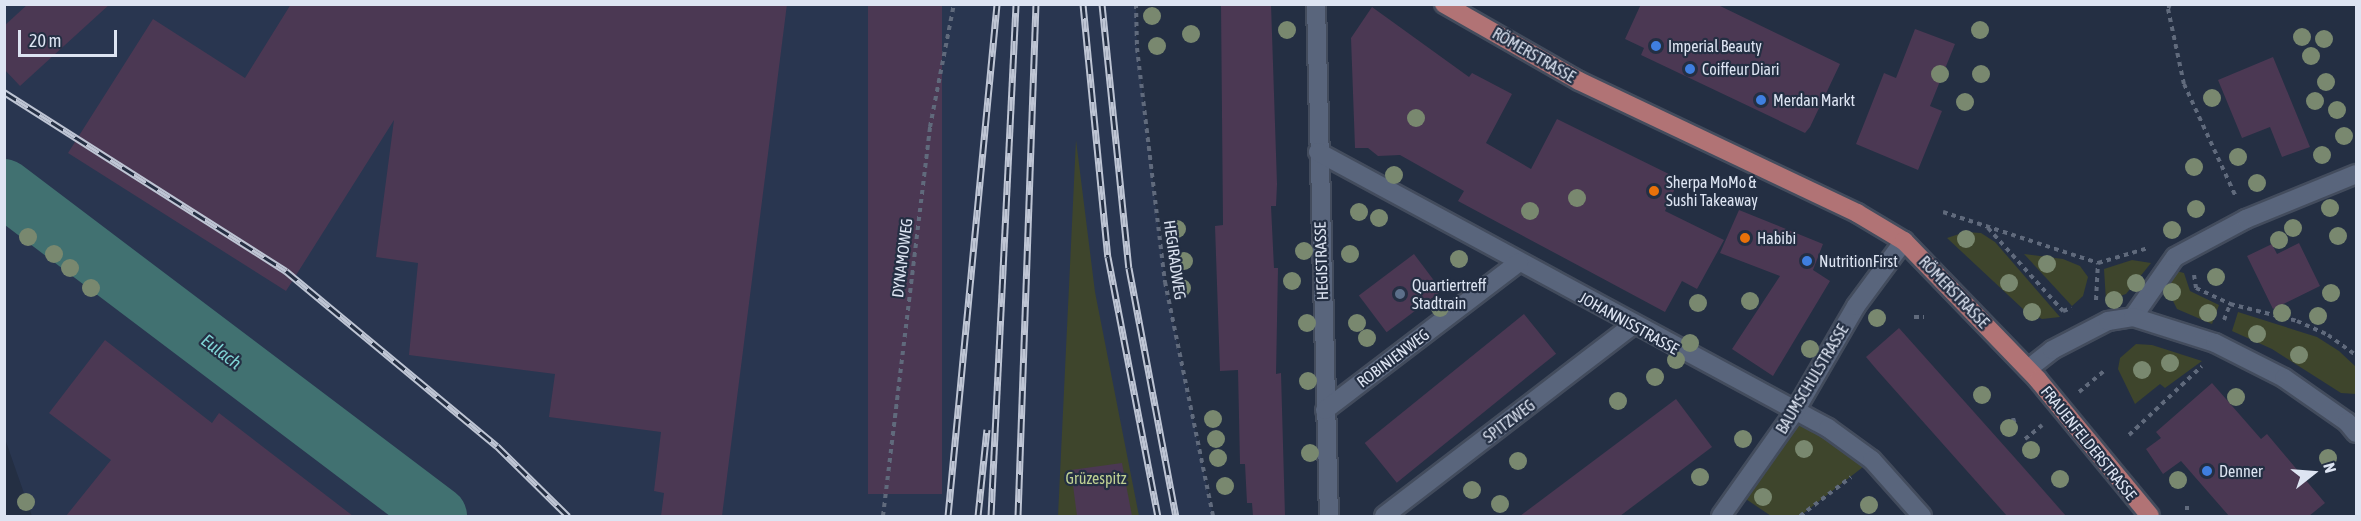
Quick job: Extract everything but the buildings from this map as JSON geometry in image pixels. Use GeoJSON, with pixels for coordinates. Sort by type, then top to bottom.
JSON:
{"type":"FeatureCollection","features":[{"type":"Feature","properties":{"kind":"main road","name":"RÖMERSTRASSE"},"geometry":{"type":"LineString","coordinates":[[1444,4],[1579,81],[1857,213],[1904,241],[2028,369]]}},
{"type":"Feature","properties":{"kind":"main road","name":"FRAUENFELDERSTRASSE"},"geometry":{"type":"LineString","coordinates":[[2028,369],[2150,516]]}},
{"type":"Feature","properties":{"kind":"street","name":"HEGISTRASSE"},"geometry":{"type":"LineString","coordinates":[[1316,4],[1329,516]]}},
{"type":"Feature","properties":{"kind":"street","name":"JOHANNISSTRASSE"},"geometry":{"type":"LineString","coordinates":[[1318,153],[1794,413],[1828,428],[1872,460],[1922,516]]}},
{"type":"Feature","properties":{"kind":"street"},"geometry":{"type":"LineString","coordinates":[[2133,317],[2175,257],[2246,219],[2356,174]]}},
{"type":"Feature","properties":{"kind":"street","name":"BAUMSCHULSTRASSE"},"geometry":{"type":"LineString","coordinates":[[1721,516],[1794,413],[1856,306],[1904,241]]}},
{"type":"Feature","properties":{"kind":"street","name":"ROBINIENWEG"},"geometry":{"type":"LineString","coordinates":[[1325,410],[1519,262]]}},
{"type":"Feature","properties":{"kind":"street"},"geometry":{"type":"LineString","coordinates":[[2028,369],[2052,350],[2108,321],[2133,317],[2215,343],[2284,378],[2353,423]]}},
{"type":"Feature","properties":{"kind":"street","name":"SPITZWEG"},"geometry":{"type":"LineString","coordinates":[[1384,516],[1633,325]]}},
{"type":"Feature","properties":{"kind":"path","name":"DYNAMOWEG"},"geometry":{"type":"LineString","coordinates":[[883,516],[930,127],[954,4]]}},
{"type":"Feature","properties":{"kind":"path","name":"HEGIRADWEG"},"geometry":{"type":"LineString","coordinates":[[1136,4],[1137,48],[1165,282],[1213,516]]}},
{"type":"Feature","properties":{"kind":"path"},"geometry":{"type":"LineString","coordinates":[[2170,4],[2168,9],[2184,84],[2240,205]]}},
{"type":"Feature","properties":{"kind":"path"},"geometry":{"type":"LineString","coordinates":[[1943,212],[2098,262],[2148,248]]}},
{"type":"Feature","properties":{"kind":"path"},"geometry":{"type":"LineString","coordinates":[[1988,228],[2063,311],[2074,307]]}},
{"type":"Feature","properties":{"kind":"path"},"geometry":{"type":"LineString","coordinates":[[2085,303],[2096,300],[2098,262]]}},
{"type":"Feature","properties":{"kind":"path"},"geometry":{"type":"LineString","coordinates":[[2194,271],[2196,288],[2230,304],[2297,321],[2328,335],[2356,355]]}},
{"type":"Feature","properties":{"kind":"path"},"geometry":{"type":"LineString","coordinates":[[2222,327],[2230,304]]}},
{"type":"Feature","properties":{"kind":"path"},"geometry":{"type":"LineString","coordinates":[[1914,317],[1924,317]]}},
{"type":"Feature","properties":{"kind":"path"},"geometry":{"type":"LineString","coordinates":[[2129,435],[2209,359]]}},
{"type":"Feature","properties":{"kind":"path"},"geometry":{"type":"LineString","coordinates":[[2013,418],[2016,428]]}},
{"type":"Feature","properties":{"kind":"path"},"geometry":{"type":"LineString","coordinates":[[1800,516],[1872,460]]}},
{"type":"Feature","properties":{"kind":"path"},"geometry":{"type":"LineString","coordinates":[[2185,507],[2194,508]]}},
{"type":"Feature","properties":{"kind":"shaded area"},"geometry":{"type":"Polygon","coordinates":[[[9,4],[1136,5],[1137,48],[1165,282],[1213,516],[32,516],[4,436],[4,9],[9,4]]]}},
{"type":"Feature","properties":{"kind":"green space","name":"Grüzespitz"},"geometry":{"type":"Polygon","coordinates":[[[1076,140],[1095,292],[1139,516],[1058,516],[1076,140]]]}},
{"type":"Feature","properties":{"kind":"green space"},"geometry":{"type":"Polygon","coordinates":[[[1965,232],[1981,233],[1995,242],[2060,317],[2042,319],[2023,309],[1947,238],[1965,232]]]}},
{"type":"Feature","properties":{"kind":"green space"},"geometry":{"type":"Polygon","coordinates":[[[2024,254],[2063,259],[2080,266],[2088,277],[2083,296],[2072,306],[2024,254]]]}},
{"type":"Feature","properties":{"kind":"green space"},"geometry":{"type":"Polygon","coordinates":[[[2132,260],[2151,263],[2126,294],[2106,301],[2104,269],[2132,260]]]}},
{"type":"Feature","properties":{"kind":"green space"},"geometry":{"type":"Polygon","coordinates":[[[2169,269],[2184,273],[2190,291],[2219,305],[2212,324],[2177,309],[2165,285],[2169,269]]]}},
{"type":"Feature","properties":{"kind":"green space"},"geometry":{"type":"Polygon","coordinates":[[[2238,312],[2317,337],[2339,351],[2356,367],[2356,394],[2341,393],[2272,349],[2232,331],[2238,312]]]}},
{"type":"Feature","properties":{"kind":"green space"},"geometry":{"type":"Polygon","coordinates":[[[2136,344],[2152,345],[2202,361],[2165,388],[2160,384],[2135,404],[2118,369],[2120,358],[2136,344]]]}},
{"type":"Feature","properties":{"kind":"green space"},"geometry":{"type":"Polygon","coordinates":[[[1794,413],[1872,460],[1800,516],[1771,516],[1737,493],[1794,413]]]}},
{"type":"Feature","properties":{"kind":"waterway","name":"Eulach"},"geometry":{"type":"LineString","coordinates":[[4,188],[438,516]]}},
{"type":"Feature","properties":{"kind":"railway"},"geometry":{"type":"LineString","coordinates":[[948,516],[997,4]]}},
{"type":"Feature","properties":{"kind":"railway"},"geometry":{"type":"LineString","coordinates":[[991,516],[1016,4]]}},
{"type":"Feature","properties":{"kind":"railway"},"geometry":{"type":"LineString","coordinates":[[1018,516],[1036,4]]}},
{"type":"Feature","properties":{"kind":"railway"},"geometry":{"type":"LineString","coordinates":[[1083,4],[1108,257],[1158,516]]}},
{"type":"Feature","properties":{"kind":"railway"},"geometry":{"type":"LineString","coordinates":[[1102,4],[1129,268],[1176,516]]}},
{"type":"Feature","properties":{"kind":"railway"},"geometry":{"type":"LineString","coordinates":[[4,92],[286,271],[497,446],[568,516]]}},
{"type":"Feature","properties":{"kind":"railway"},"geometry":{"type":"LineString","coordinates":[[978,516],[987,429]]}},
{"type":"Feature","properties":{"kind":"place","name":"Imperial Beauty"},"geometry":{"type":"Point","coordinates":[1656,46]}},
{"type":"Feature","properties":{"kind":"place","name":"Coiffeur Diari"},"geometry":{"type":"Point","coordinates":[1690,69]}},
{"type":"Feature","properties":{"kind":"place","name":"Merdan Markt"},"geometry":{"type":"Point","coordinates":[1761,100]}},
{"type":"Feature","properties":{"kind":"place","name":"Sherpa MoMo & Sushi Takeaway"},"geometry":{"type":"Point","coordinates":[1654,191]}},
{"type":"Feature","properties":{"kind":"place","name":"Habibi"},"geometry":{"type":"Point","coordinates":[1745,238]}},
{"type":"Feature","properties":{"kind":"place","name":"NutritionFirst"},"geometry":{"type":"Point","coordinates":[1807,261]}},
{"type":"Feature","properties":{"kind":"place","name":"Quartiertreff Stadtrain"},"geometry":{"type":"Point","coordinates":[1400,294]}},
{"type":"Feature","properties":{"kind":"place","name":"Denner"},"geometry":{"type":"Point","coordinates":[2207,471]}}]}
